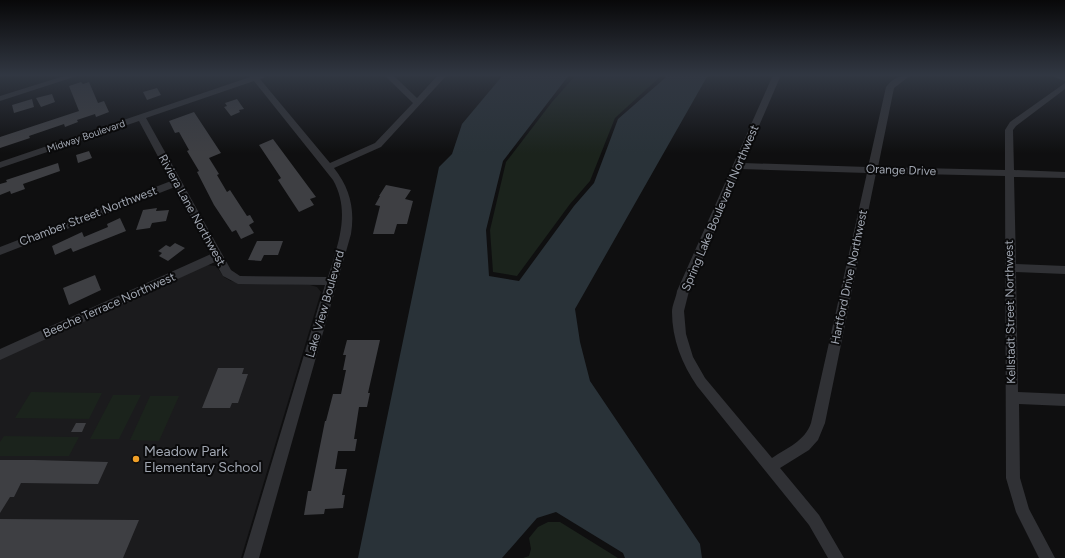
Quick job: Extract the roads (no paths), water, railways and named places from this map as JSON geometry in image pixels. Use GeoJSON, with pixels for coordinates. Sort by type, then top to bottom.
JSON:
{"type":"FeatureCollection","features":[{"type":"Feature","properties":{"kind":"street","name":"Midway Boulevard"},"geometry":{"type":"LineString","coordinates":[[0,165],[186,101]]}},
{"type":"Feature","properties":{"kind":"street","name":"Lake View Boulevard"},"geometry":{"type":"LineString","coordinates":[[251,558],[346,234],[349,213],[346,194],[342,186],[277,101]]}},
{"type":"Feature","properties":{"kind":"street","name":"Spring Lake Boulevard Northwest"},"geometry":{"type":"LineString","coordinates":[[766,101],[683,291],[678,311],[678,322],[683,345],[697,376],[814,520],[836,558]]}},
{"type":"Feature","properties":{"kind":"street","name":"Hartford Drive Northwest"},"geometry":{"type":"LineString","coordinates":[[771,466],[804,445],[813,436],[818,423],[887,101]]}},
{"type":"Feature","properties":{"kind":"street","name":"Kellstadt Street Northwest"},"geometry":{"type":"LineString","coordinates":[[1044,101],[1013,124],[1009,130],[1009,173],[1013,478],[1023,512],[1047,558]]}},
{"type":"Feature","properties":{"kind":"street"},"geometry":{"type":"LineString","coordinates":[[328,167],[378,145],[418,103]]}},
{"type":"Feature","properties":{"kind":"street","name":"Riviera Lane Northwest"},"geometry":{"type":"LineString","coordinates":[[141,117],[227,273],[238,280],[332,281]]}},
{"type":"Feature","properties":{"kind":"street","name":"Orange Drive"},"geometry":{"type":"LineString","coordinates":[[738,166],[1065,175]]}},
{"type":"Feature","properties":{"kind":"street","name":"Chamber Street Northwest"},"geometry":{"type":"LineString","coordinates":[[0,251],[177,182]]}},
{"type":"Feature","properties":{"kind":"street","name":"Beeche Terrace Northwest"},"geometry":{"type":"LineString","coordinates":[[0,355],[218,256]]}},
{"type":"Feature","properties":{"kind":"street"},"geometry":{"type":"LineString","coordinates":[[1010,268],[1065,270]]}},
{"type":"Feature","properties":{"kind":"street"},"geometry":{"type":"LineString","coordinates":[[1011,398],[1065,400]]}},
{"type":"Feature","properties":{"kind":"place","name":"Meadow Park Elementary School"},"geometry":{"type":"Point","coordinates":[136,459]}}]}
